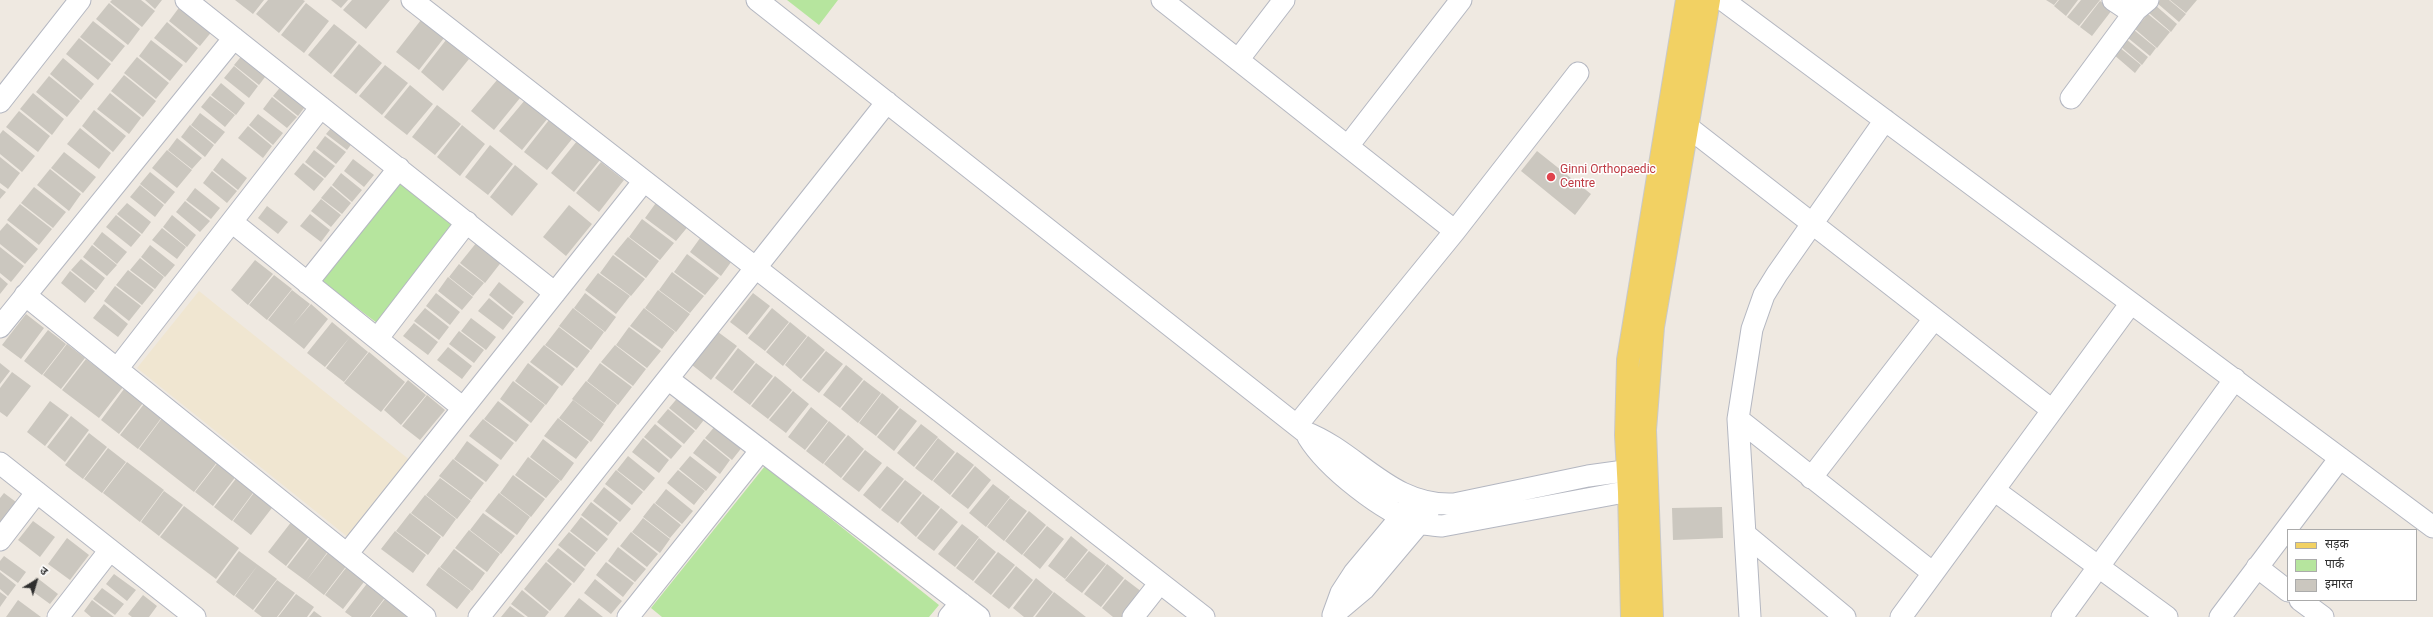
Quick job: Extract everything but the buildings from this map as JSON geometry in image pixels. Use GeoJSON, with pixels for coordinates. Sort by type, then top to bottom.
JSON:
{"type":"FeatureCollection","features":[{"type":"Feature","properties":{"kind":"main road"},"geometry":{"type":"LineString","coordinates":[[1652,617],[1628,360],[1687,0]]}},
{"type":"Feature","properties":{"kind":"main road"},"geometry":{"type":"LineString","coordinates":[[1632,617],[1638,479],[1646,430],[1653,327],[1709,0]]}},
{"type":"Feature","properties":{"kind":"street"},"geometry":{"type":"LineString","coordinates":[[0,102],[80,0]]}},
{"type":"Feature","properties":{"kind":"street"},"geometry":{"type":"LineString","coordinates":[[186,0],[555,293]]}},
{"type":"Feature","properties":{"kind":"street"},"geometry":{"type":"LineString","coordinates":[[412,0],[1159,584],[1204,617]]}},
{"type":"Feature","properties":{"kind":"street"},"geometry":{"type":"LineString","coordinates":[[757,0],[1301,428],[1320,437],[1395,491],[1415,500],[1436,505],[1454,504],[1638,479]]}},
{"type":"Feature","properties":{"kind":"street"},"geometry":{"type":"LineString","coordinates":[[1162,0],[1455,231]]}},
{"type":"Feature","properties":{"kind":"street"},"geometry":{"type":"LineString","coordinates":[[1238,60],[1284,0]]}},
{"type":"Feature","properties":{"kind":"street"},"geometry":{"type":"LineString","coordinates":[[1348,146],[1461,0]]}},
{"type":"Feature","properties":{"kind":"street"},"geometry":{"type":"LineString","coordinates":[[1723,0],[2433,527]]}},
{"type":"Feature","properties":{"kind":"street"},"geometry":{"type":"LineString","coordinates":[[2113,0],[2128,10],[2142,5]]}},
{"type":"Feature","properties":{"kind":"street"},"geometry":{"type":"LineString","coordinates":[[2071,98],[2142,5]]}},
{"type":"Feature","properties":{"kind":"street"},"geometry":{"type":"LineString","coordinates":[[0,327],[234,38]]}},
{"type":"Feature","properties":{"kind":"street"},"geometry":{"type":"LineString","coordinates":[[1301,428],[1578,73]]}},
{"type":"Feature","properties":{"kind":"street"},"geometry":{"type":"LineString","coordinates":[[479,617],[887,102]]}},
{"type":"Feature","properties":{"kind":"street"},"geometry":{"type":"LineString","coordinates":[[117,369],[321,107]]}},
{"type":"Feature","properties":{"kind":"street"},"geometry":{"type":"LineString","coordinates":[[1750,617],[1738,419],[1752,328],[1764,295],[1885,120]]}},
{"type":"Feature","properties":{"kind":"street"},"geometry":{"type":"LineString","coordinates":[[1688,127],[1812,225],[2052,410]]}},
{"type":"Feature","properties":{"kind":"street"},"geometry":{"type":"LineString","coordinates":[[307,283],[399,168]]}},
{"type":"Feature","properties":{"kind":"street"},"geometry":{"type":"LineString","coordinates":[[347,554],[644,181]]}},
{"type":"Feature","properties":{"kind":"street"},"geometry":{"type":"LineString","coordinates":[[232,222],[463,408]]}},
{"type":"Feature","properties":{"kind":"street"},"geometry":{"type":"LineString","coordinates":[[377,339],[467,222]]}},
{"type":"Feature","properties":{"kind":"street"},"geometry":{"type":"LineString","coordinates":[[25,295],[425,617]]}},
{"type":"Feature","properties":{"kind":"street"},"geometry":{"type":"LineString","coordinates":[[1901,617],[2131,303]]}},
{"type":"Feature","properties":{"kind":"street"},"geometry":{"type":"LineString","coordinates":[[1811,478],[1934,319]]}},
{"type":"Feature","properties":{"kind":"street"},"geometry":{"type":"LineString","coordinates":[[668,379],[761,450],[955,610],[979,617]]}},
{"type":"Feature","properties":{"kind":"street"},"geometry":{"type":"LineString","coordinates":[[2062,617],[2235,379]]}},
{"type":"Feature","properties":{"kind":"street"},"geometry":{"type":"LineString","coordinates":[[1738,419],[1933,573]]}},
{"type":"Feature","properties":{"kind":"street"},"geometry":{"type":"LineString","coordinates":[[1301,428],[1318,451],[1332,465],[1375,501],[1410,520],[1442,526],[1638,479]]}},
{"type":"Feature","properties":{"kind":"street"},"geometry":{"type":"LineString","coordinates":[[633,615],[761,450]]}},
{"type":"Feature","properties":{"kind":"street"},"geometry":{"type":"LineString","coordinates":[[2220,617],[2340,458]]}},
{"type":"Feature","properties":{"kind":"street"},"geometry":{"type":"LineString","coordinates":[[0,463],[110,550],[172,610],[195,617]]}},
{"type":"Feature","properties":{"kind":"street"},"geometry":{"type":"LineString","coordinates":[[1994,490],[2167,617]]}},
{"type":"Feature","properties":{"kind":"street"},"geometry":{"type":"LineString","coordinates":[[0,540],[37,492]]}},
{"type":"Feature","properties":{"kind":"street"},"geometry":{"type":"LineString","coordinates":[[1332,616],[1364,589],[1410,520],[1415,500]]}},
{"type":"Feature","properties":{"kind":"street"},"geometry":{"type":"LineString","coordinates":[[1410,520],[1436,505]]}},
{"type":"Feature","properties":{"kind":"street"},"geometry":{"type":"LineString","coordinates":[[1745,534],[1845,617]]}},
{"type":"Feature","properties":{"kind":"street"},"geometry":{"type":"LineString","coordinates":[[58,617],[110,550]]}},
{"type":"Feature","properties":{"kind":"street"},"geometry":{"type":"LineString","coordinates":[[2257,567],[2287,590]]}},
{"type":"Feature","properties":{"kind":"street"},"geometry":{"type":"LineString","coordinates":[[1133,617],[1159,584]]}},
{"type":"Feature","properties":{"kind":"street"},"geometry":{"type":"LineString","coordinates":[[2301,601],[2323,617]]}},
{"type":"Feature","properties":{"kind":"shaded area"},"geometry":{"type":"Polygon","coordinates":[[[199,291],[411,461],[349,538],[137,368],[199,291]]]}},
{"type":"Feature","properties":{"kind":"green space"},"geometry":{"type":"Polygon","coordinates":[[[787,0],[838,0],[819,25],[787,0]]]}},
{"type":"Feature","properties":{"kind":"green space"},"geometry":{"type":"Polygon","coordinates":[[[398,179],[454,222],[377,323],[320,280],[398,179]]]}},
{"type":"Feature","properties":{"kind":"green space"},"geometry":{"type":"Polygon","coordinates":[[[765,466],[939,605],[929,617],[662,617],[651,608],[765,466]]]}},
{"type":"Feature","properties":{"kind":"place","name":"Ginni Orthopaedic Centre"},"geometry":{"type":"Point","coordinates":[1551,177]}}]}
